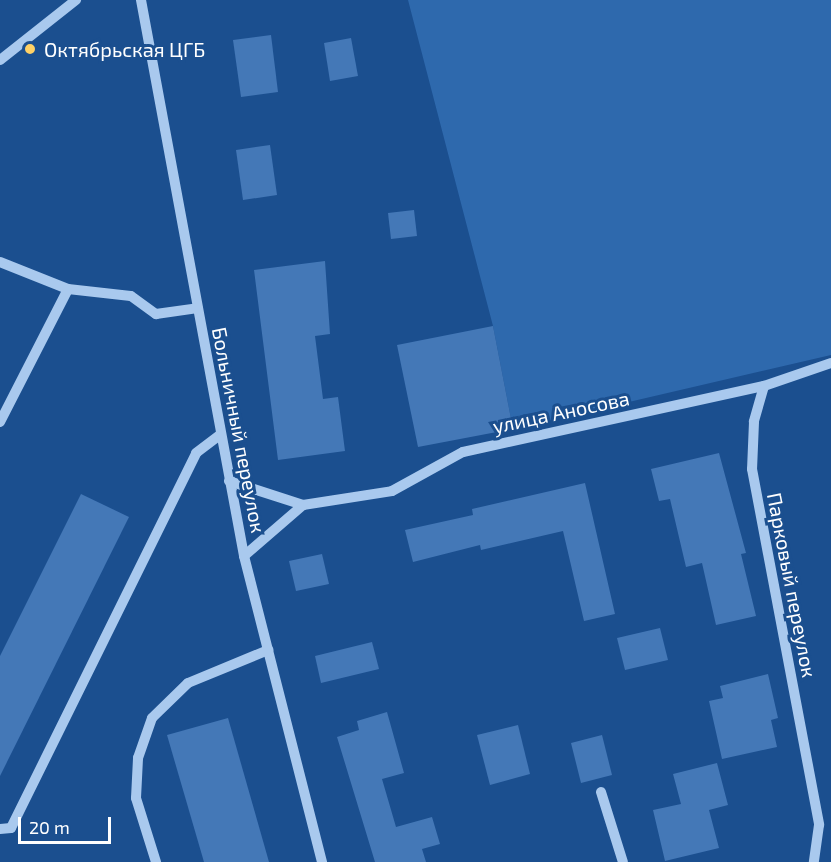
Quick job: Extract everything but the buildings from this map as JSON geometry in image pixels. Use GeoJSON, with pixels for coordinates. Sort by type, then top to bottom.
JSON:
{"type":"FeatureCollection","features":[{"type":"Feature","properties":{"kind":"street"},"geometry":{"type":"LineString","coordinates":[[0,60],[76,0]]}},
{"type":"Feature","properties":{"kind":"street","name":"Больничный переулок"},"geometry":{"type":"LineString","coordinates":[[141,0],[244,556],[322,862]]}},
{"type":"Feature","properties":{"kind":"street"},"geometry":{"type":"LineString","coordinates":[[0,262],[68,289],[131,296],[156,314],[198,308]]}},
{"type":"Feature","properties":{"kind":"street"},"geometry":{"type":"LineString","coordinates":[[0,422],[68,289]]}},
{"type":"Feature","properties":{"kind":"street","name":"улица Аносова"},"geometry":{"type":"LineString","coordinates":[[229,481],[303,505],[392,491],[464,452],[765,386],[831,363]]}},
{"type":"Feature","properties":{"kind":"street","name":"Парковый переулок"},"geometry":{"type":"LineString","coordinates":[[765,386],[754,422],[752,469],[819,825],[814,862]]}},
{"type":"Feature","properties":{"kind":"street"},"geometry":{"type":"LineString","coordinates":[[0,829],[11,828],[196,453],[220,434]]}},
{"type":"Feature","properties":{"kind":"street"},"geometry":{"type":"LineString","coordinates":[[244,556],[303,505]]}},
{"type":"Feature","properties":{"kind":"street"},"geometry":{"type":"LineString","coordinates":[[156,862],[136,798],[138,758],[152,718],[188,683],[268,650]]}},
{"type":"Feature","properties":{"kind":"street"},"geometry":{"type":"LineString","coordinates":[[602,792],[623,862]]}},
{"type":"Feature","properties":{"kind":"shaded area"},"geometry":{"type":"Polygon","coordinates":[[[408,0],[831,0],[831,355],[513,429],[493,326],[408,0]]]}},
{"type":"Feature","properties":{"kind":"place","name":"Октябрьская ЦГБ"},"geometry":{"type":"Point","coordinates":[30,49]}}]}
